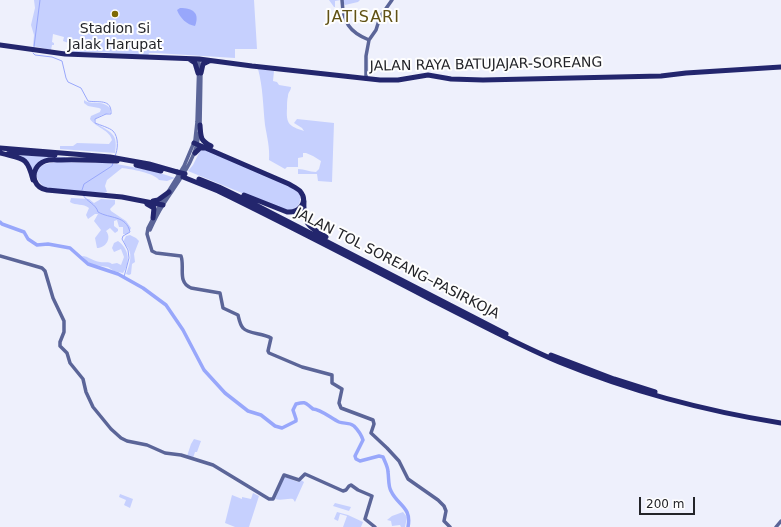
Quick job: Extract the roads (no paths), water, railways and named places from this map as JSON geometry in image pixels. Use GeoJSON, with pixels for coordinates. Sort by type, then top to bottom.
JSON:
{"type":"FeatureCollection","features":[{"type":"Feature","properties":{"kind":"highway","name":"JALAN RAYA BATUJAJAR-SOREANG"},"geometry":{"type":"LineString","coordinates":[[0,45],[65,54],[200,59],[249,66],[366,75],[380,80],[398,80],[428,75],[457,80],[661,76],[686,72],[781,67]]}},
{"type":"Feature","properties":{"kind":"highway"},"geometry":{"type":"LineString","coordinates":[[188,59],[195,63],[199,73]]}},
{"type":"Feature","properties":{"kind":"highway"},"geometry":{"type":"LineString","coordinates":[[199,73],[204,63],[212,61]]}},
{"type":"Feature","properties":{"kind":"highway"},"geometry":{"type":"LineString","coordinates":[[200,125],[202,140],[212,148],[293,186],[300,192],[302,202],[298,210],[292,213],[226,188],[219,187]]}},
{"type":"Feature","properties":{"kind":"highway"},"geometry":{"type":"LineString","coordinates":[[196,142],[289,181],[299,187],[304,196],[304,216],[307,223],[316,231],[346,250]]}},
{"type":"Feature","properties":{"kind":"highway"},"geometry":{"type":"LineString","coordinates":[[0,148],[109,159]]}},
{"type":"Feature","properties":{"kind":"highway"},"geometry":{"type":"LineString","coordinates":[[195,153],[201,148],[212,148]]}},
{"type":"Feature","properties":{"kind":"highway"},"geometry":{"type":"LineString","coordinates":[[0,153],[109,159]]}},
{"type":"Feature","properties":{"kind":"highway"},"geometry":{"type":"LineString","coordinates":[[0,153],[18,157],[26,161],[34,184],[39,190],[48,194],[78,194]]}},
{"type":"Feature","properties":{"kind":"highway"},"geometry":{"type":"LineString","coordinates":[[109,159],[49,160],[41,163],[35,169],[34,175],[36,183],[42,189],[51,191],[136,199],[158,200],[169,192]]}},
{"type":"Feature","properties":{"kind":"highway","name":"JALAN TOL SOREANG–PASIRKOJA"},"geometry":{"type":"LineString","coordinates":[[109,159],[176,173],[219,187],[346,250],[511,336],[571,363],[614,379],[667,395],[721,409],[781,420]]}},
{"type":"Feature","properties":{"kind":"highway","name":"JALAN TOL SOREANG–PASIRKOJA"},"geometry":{"type":"LineString","coordinates":[[184,176],[218,191],[496,333],[558,362],[617,384],[662,397],[716,411],[781,423]]}},
{"type":"Feature","properties":{"kind":"highway"},"geometry":{"type":"LineString","coordinates":[[89,195],[162,205]]}},
{"type":"Feature","properties":{"kind":"highway"},"geometry":{"type":"LineString","coordinates":[[136,199],[162,205]]}},
{"type":"Feature","properties":{"kind":"highway"},"geometry":{"type":"LineString","coordinates":[[142,202],[153,206],[153,218]]}},
{"type":"Feature","properties":{"kind":"street"},"geometry":{"type":"LineString","coordinates":[[342,0],[344,19],[350,28],[357,35],[369,40]]}},
{"type":"Feature","properties":{"kind":"street"},"geometry":{"type":"LineString","coordinates":[[366,75],[366,56],[369,40],[376,30],[380,17],[392,0]]}},
{"type":"Feature","properties":{"kind":"street"},"geometry":{"type":"LineString","coordinates":[[200,59],[195,153],[188,167],[153,218],[148,228],[152,252],[181,256],[182,275],[187,286],[220,293],[223,308],[238,316],[244,330],[271,338],[268,351],[269,353],[302,367],[332,375],[332,383],[342,389],[339,403],[341,408],[373,420],[374,424],[371,433],[399,461],[408,479],[437,499],[444,506],[446,511],[444,521],[450,527]]}},
{"type":"Feature","properties":{"kind":"street"},"geometry":{"type":"LineString","coordinates":[[148,234],[196,142],[200,125],[199,73]]}},
{"type":"Feature","properties":{"kind":"street"},"geometry":{"type":"LineString","coordinates":[[0,256],[42,268],[45,271],[52,298],[64,321],[64,332],[60,346],[67,353],[70,363],[83,379],[86,392],[93,407],[111,429],[124,440],[147,445],[165,453],[181,455],[213,465],[269,499],[273,499],[284,475],[300,480],[305,474],[343,491],[349,486],[352,486],[372,496],[365,519],[375,527]]}},
{"type":"Feature","properties":{"kind":"street"},"geometry":{"type":"LineString","coordinates":[[776,527],[781,521]]}},
{"type":"Feature","properties":{"kind":"water"},"geometry":{"type":"Polygon","coordinates":[[[180,8],[189,9],[194,12],[197,18],[195,26],[187,23],[182,18],[177,10],[180,8]]]}},
{"type":"Feature","properties":{"kind":"waterway"},"geometry":{"type":"LineString","coordinates":[[34,47],[40,0]]}},
{"type":"Feature","properties":{"kind":"waterway"},"geometry":{"type":"LineString","coordinates":[[33,53],[35,55],[52,57],[62,61],[68,82],[81,88],[88,101],[107,103],[111,109],[111,114],[106,114],[95,119],[95,123],[110,129],[115,134],[117,144],[115,156]]}},
{"type":"Feature","properties":{"kind":"waterway"},"geometry":{"type":"LineString","coordinates":[[82,190],[84,184],[112,166],[113,163]]}},
{"type":"Feature","properties":{"kind":"waterway"},"geometry":{"type":"LineString","coordinates":[[83,195],[97,209],[98,212],[117,218],[128,227],[130,232],[123,236],[122,239],[128,250],[129,258],[124,277]]}},
{"type":"Feature","properties":{"kind":"waterway"},"geometry":{"type":"LineString","coordinates":[[0,222],[24,232],[28,239],[37,245],[48,244],[70,248],[88,264],[118,274],[143,288],[166,305],[183,330],[204,370],[225,393],[248,411],[261,415],[275,426],[282,428],[296,421],[293,410],[296,404],[304,403],[339,422],[354,426],[363,440],[355,456],[356,459],[360,461],[379,456],[383,457],[388,468],[390,489],[404,507],[408,515],[408,527]]}},
{"type":"Feature","properties":{"kind":"place","name":"Stadion Si Jalak Harupat"},"geometry":{"type":"Point","coordinates":[115,14]}},
{"type":"Feature","properties":{"kind":"district","name":"JATISARI"},"geometry":{"type":"Point","coordinates":[363,18]}}]}
